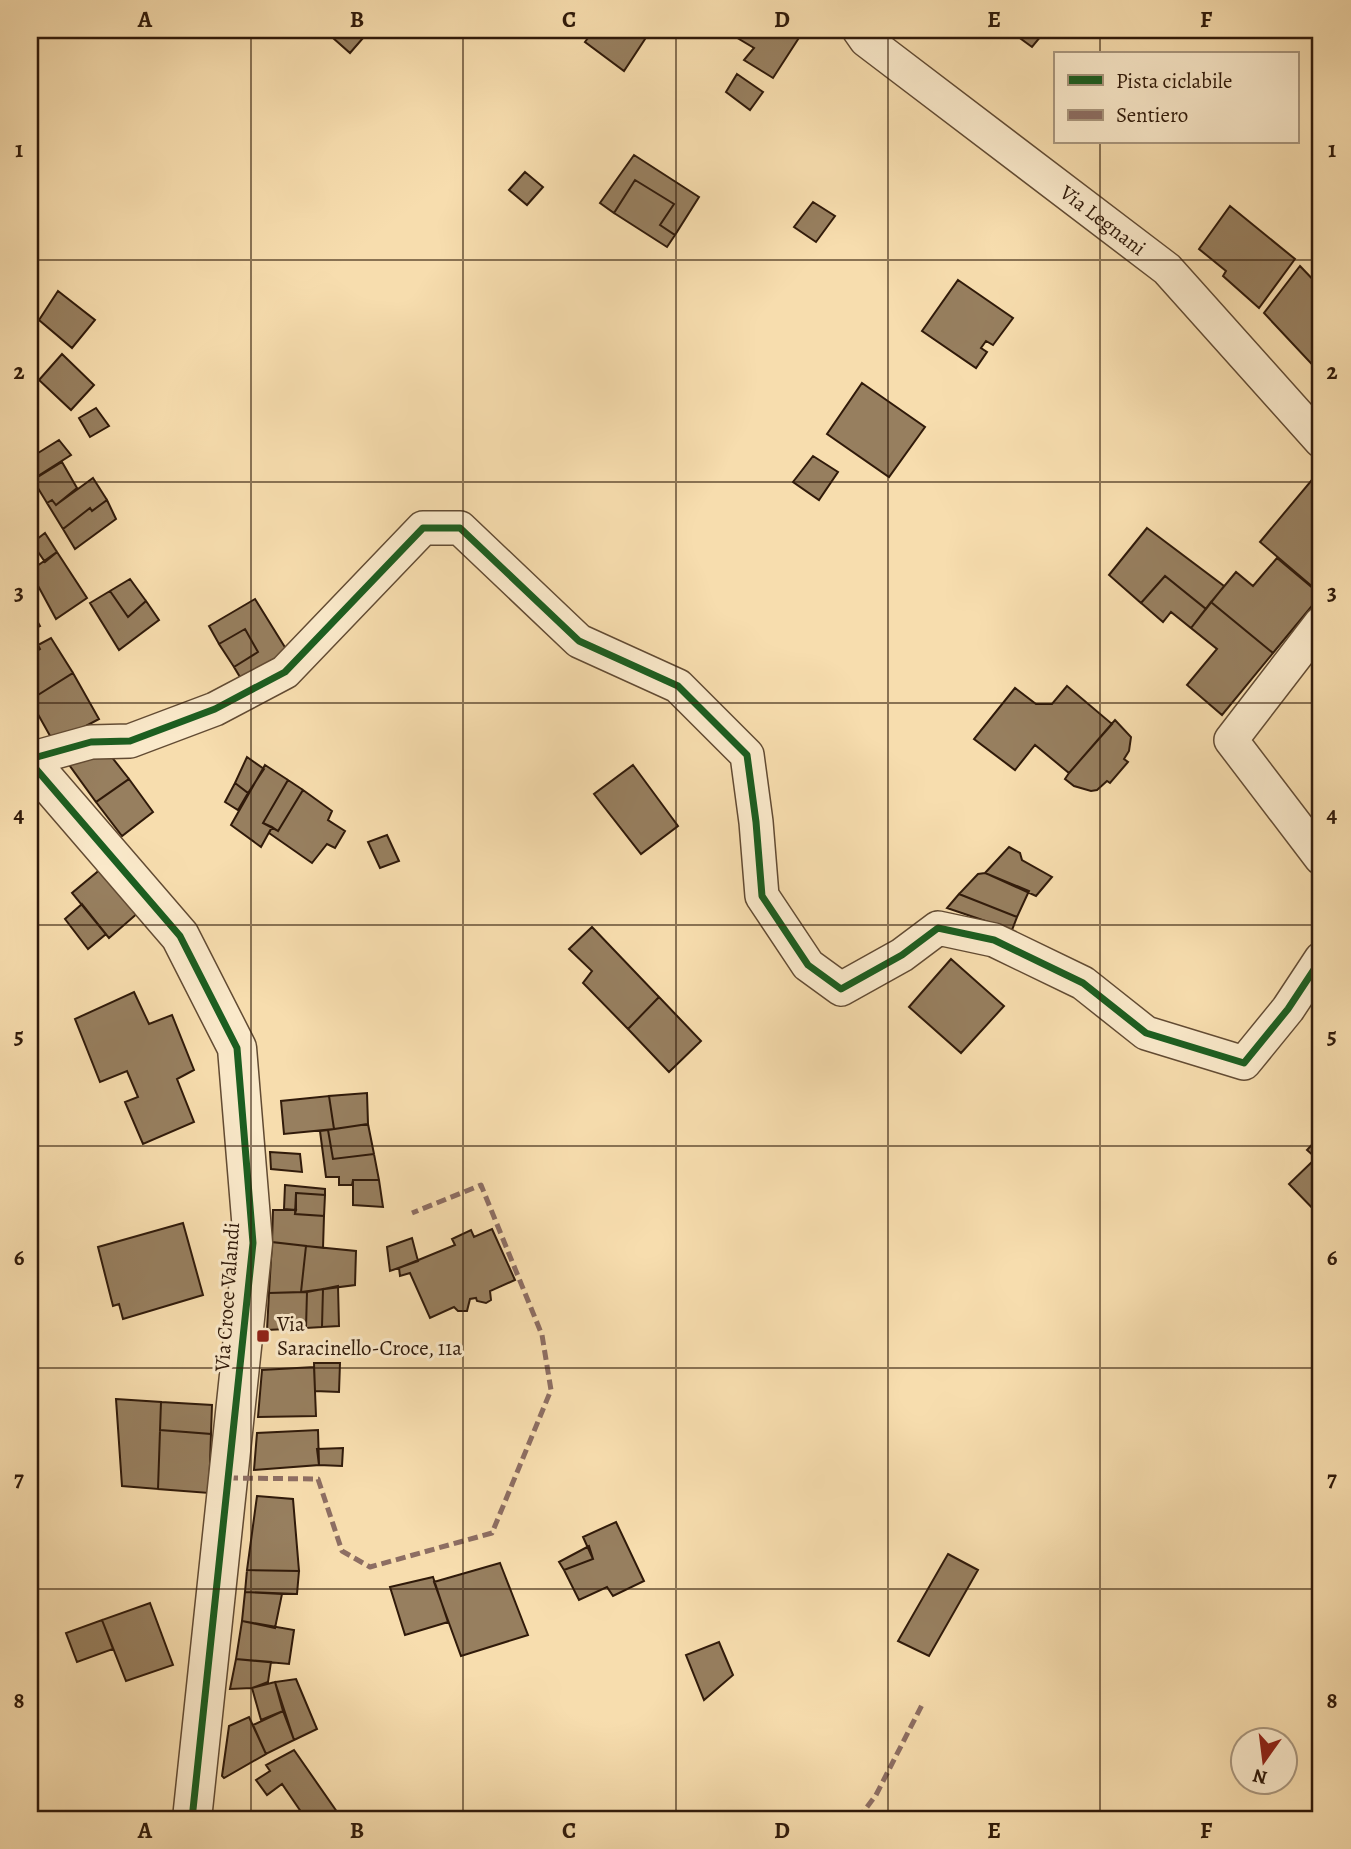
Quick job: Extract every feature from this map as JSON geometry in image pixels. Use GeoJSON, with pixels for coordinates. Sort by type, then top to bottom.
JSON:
{"type":"FeatureCollection","features":[{"type":"Feature","properties":{"kind":"street","name":"Via Legnani"},"geometry":{"type":"LineString","coordinates":[[859,30],[866,40],[1167,269],[1321,441]]}},
{"type":"Feature","properties":{"kind":"street"},"geometry":{"type":"LineString","coordinates":[[31,764],[91,742],[130,741],[215,709],[285,672],[423,528],[460,528],[579,641],[678,686],[747,755],[762,897],[808,965],[841,989],[902,956],[938,928],[994,940],[1083,983],[1146,1033],[1244,1063],[1288,1009],[1321,959]]}},
{"type":"Feature","properties":{"kind":"street"},"geometry":{"type":"LineString","coordinates":[[1321,623],[1231,740],[1321,858]]}},
{"type":"Feature","properties":{"kind":"street","name":"Via Croce Valandi"},"geometry":{"type":"LineString","coordinates":[[31,764],[180,936],[237,1048],[253,1243],[192,1819]]}},
{"type":"Feature","properties":{"kind":"building"},"geometry":{"type":"Polygon","coordinates":[[[324,30],[370,30],[350,53],[324,30]]]}},
{"type":"Feature","properties":{"kind":"building"},"geometry":{"type":"Polygon","coordinates":[[[594,30],[638,30],[647,36],[624,71],[585,42],[594,30]]]}},
{"type":"Feature","properties":{"kind":"building"},"geometry":{"type":"Polygon","coordinates":[[[724,30],[804,30],[773,78],[744,60],[754,48],[724,30]]]}},
{"type":"Feature","properties":{"kind":"building"},"geometry":{"type":"Polygon","coordinates":[[[1009,30],[1046,30],[1032,47],[1009,30]]]}},
{"type":"Feature","properties":{"kind":"building"},"geometry":{"type":"Polygon","coordinates":[[[737,74],[763,92],[750,110],[726,92],[737,74]]]}},
{"type":"Feature","properties":{"kind":"building"},"geometry":{"type":"Polygon","coordinates":[[[634,155],[699,197],[675,235],[660,225],[674,204],[635,180],[614,213],[600,203],[634,155]]]}},
{"type":"Feature","properties":{"kind":"building"},"geometry":{"type":"Polygon","coordinates":[[[525,172],[543,187],[527,205],[509,190],[525,172]]]}},
{"type":"Feature","properties":{"kind":"building"},"geometry":{"type":"Polygon","coordinates":[[[635,180],[674,204],[660,225],[675,235],[667,247],[614,213],[635,180]]]}},
{"type":"Feature","properties":{"kind":"building"},"geometry":{"type":"Polygon","coordinates":[[[813,202],[835,216],[816,242],[794,227],[813,202]]]}},
{"type":"Feature","properties":{"kind":"building"},"geometry":{"type":"Polygon","coordinates":[[[1230,206],[1295,259],[1259,308],[1223,276],[1226,271],[1199,249],[1230,206]]]}},
{"type":"Feature","properties":{"kind":"building"},"geometry":{"type":"Polygon","coordinates":[[[1300,266],[1321,288],[1321,374],[1264,313],[1300,266]]]}},
{"type":"Feature","properties":{"kind":"building"},"geometry":{"type":"Polygon","coordinates":[[[958,280],[1013,318],[993,345],[986,341],[981,348],[987,352],[976,368],[922,331],[958,280]]]}},
{"type":"Feature","properties":{"kind":"building"},"geometry":{"type":"Polygon","coordinates":[[[58,291],[95,320],[72,348],[39,320],[58,291]]]}},
{"type":"Feature","properties":{"kind":"building"},"geometry":{"type":"Polygon","coordinates":[[[62,354],[94,385],[71,410],[39,380],[62,354]]]}},
{"type":"Feature","properties":{"kind":"building"},"geometry":{"type":"Polygon","coordinates":[[[862,383],[925,427],[889,477],[827,434],[862,383]]]}},
{"type":"Feature","properties":{"kind":"building"},"geometry":{"type":"Polygon","coordinates":[[[96,408],[109,426],[90,437],[79,418],[96,408]]]}},
{"type":"Feature","properties":{"kind":"building"},"geometry":{"type":"Polygon","coordinates":[[[59,440],[71,455],[30,481],[30,458],[59,440]]]}},
{"type":"Feature","properties":{"kind":"building"},"geometry":{"type":"Polygon","coordinates":[[[813,456],[838,472],[819,500],[793,482],[813,456]]]}},
{"type":"Feature","properties":{"kind":"building"},"geometry":{"type":"Polygon","coordinates":[[[62,462],[77,488],[56,505],[52,500],[47,503],[33,480],[62,462]]]}},
{"type":"Feature","properties":{"kind":"building"},"geometry":{"type":"Polygon","coordinates":[[[1316,475],[1321,481],[1321,594],[1260,542],[1316,475]]]}},
{"type":"Feature","properties":{"kind":"building"},"geometry":{"type":"Polygon","coordinates":[[[93,478],[107,500],[92,511],[90,508],[63,529],[47,503],[52,500],[56,505],[93,478]]]}},
{"type":"Feature","properties":{"kind":"building"},"geometry":{"type":"Polygon","coordinates":[[[107,500],[116,519],[75,549],[63,529],[90,508],[92,511],[107,500]]]}},
{"type":"Feature","properties":{"kind":"building"},"geometry":{"type":"Polygon","coordinates":[[[1147,528],[1224,586],[1206,609],[1165,576],[1141,603],[1109,575],[1147,528]]]}},
{"type":"Feature","properties":{"kind":"building"},"geometry":{"type":"Polygon","coordinates":[[[45,533],[57,552],[45,562],[32,543],[45,533]]]}},
{"type":"Feature","properties":{"kind":"building"},"geometry":{"type":"Polygon","coordinates":[[[57,552],[87,598],[56,619],[30,571],[57,552]]]}},
{"type":"Feature","properties":{"kind":"building"},"geometry":{"type":"Polygon","coordinates":[[[1277,558],[1321,595],[1273,653],[1211,602],[1236,572],[1253,586],[1277,558]]]}},
{"type":"Feature","properties":{"kind":"building"},"geometry":{"type":"Polygon","coordinates":[[[1165,576],[1206,609],[1191,628],[1171,612],[1163,622],[1141,603],[1165,576]]]}},
{"type":"Feature","properties":{"kind":"building"},"geometry":{"type":"Polygon","coordinates":[[[130,579],[146,601],[128,617],[110,591],[130,579]]]}},
{"type":"Feature","properties":{"kind":"building"},"geometry":{"type":"Polygon","coordinates":[[[110,591],[128,617],[146,601],[159,620],[119,650],[90,603],[110,591]]]}},
{"type":"Feature","properties":{"kind":"building"},"geometry":{"type":"Polygon","coordinates":[[[255,599],[291,657],[246,687],[234,667],[258,652],[245,629],[219,644],[209,626],[255,599]]]}},
{"type":"Feature","properties":{"kind":"building"},"geometry":{"type":"Polygon","coordinates":[[[1211,602],[1273,653],[1222,715],[1187,685],[1217,649],[1191,628],[1211,602]]]}},
{"type":"Feature","properties":{"kind":"building"},"geometry":{"type":"Polygon","coordinates":[[[30,608],[40,626],[30,631],[30,608]]]}},
{"type":"Feature","properties":{"kind":"building"},"geometry":{"type":"Polygon","coordinates":[[[245,629],[258,652],[234,667],[219,644],[245,629]]]}},
{"type":"Feature","properties":{"kind":"building"},"geometry":{"type":"Polygon","coordinates":[[[51,638],[73,673],[30,700],[30,655],[40,649],[38,645],[51,638]]]}},
{"type":"Feature","properties":{"kind":"building"},"geometry":{"type":"Polygon","coordinates":[[[73,673],[99,719],[54,743],[30,700],[73,673]]]}},
{"type":"Feature","properties":{"kind":"building"},"geometry":{"type":"Polygon","coordinates":[[[1067,686],[1112,724],[1069,773],[1035,745],[1015,770],[974,739],[1015,688],[1036,704],[1052,704],[1067,686]]]}},
{"type":"Feature","properties":{"kind":"building"},"geometry":{"type":"Polygon","coordinates":[[[1115,720],[1131,737],[1129,751],[1124,759],[1128,762],[1110,783],[1107,781],[1097,790],[1074,786],[1065,779],[1115,720]]]}},
{"type":"Feature","properties":{"kind":"building"},"geometry":{"type":"Polygon","coordinates":[[[107,751],[129,779],[96,802],[67,762],[107,751]]]}},
{"type":"Feature","properties":{"kind":"building"},"geometry":{"type":"Polygon","coordinates":[[[247,757],[264,769],[248,793],[235,783],[247,757]]]}},
{"type":"Feature","properties":{"kind":"building"},"geometry":{"type":"Polygon","coordinates":[[[265,765],[288,780],[263,823],[272,827],[261,847],[231,825],[265,765]]]}},
{"type":"Feature","properties":{"kind":"building"},"geometry":{"type":"Polygon","coordinates":[[[633,765],[678,826],[641,854],[594,794],[633,765]]]}},
{"type":"Feature","properties":{"kind":"building"},"geometry":{"type":"Polygon","coordinates":[[[129,779],[153,812],[122,836],[96,802],[129,779]]]}},
{"type":"Feature","properties":{"kind":"building"},"geometry":{"type":"Polygon","coordinates":[[[288,780],[303,790],[278,831],[263,823],[288,780]]]}},
{"type":"Feature","properties":{"kind":"building"},"geometry":{"type":"Polygon","coordinates":[[[235,783],[248,793],[238,810],[225,802],[235,783]]]}},
{"type":"Feature","properties":{"kind":"building"},"geometry":{"type":"Polygon","coordinates":[[[303,790],[332,811],[328,820],[345,831],[335,848],[327,844],[312,863],[269,833],[272,827],[278,831],[303,790]]]}},
{"type":"Feature","properties":{"kind":"building"},"geometry":{"type":"Polygon","coordinates":[[[387,835],[399,861],[380,868],[368,842],[387,835]]]}},
{"type":"Feature","properties":{"kind":"building"},"geometry":{"type":"Polygon","coordinates":[[[1009,847],[1020,853],[1022,860],[1052,877],[1036,896],[985,873],[1009,847]]]}},
{"type":"Feature","properties":{"kind":"building"},"geometry":{"type":"Polygon","coordinates":[[[102,868],[139,912],[109,938],[72,893],[102,868]]]}},
{"type":"Feature","properties":{"kind":"building"},"geometry":{"type":"Polygon","coordinates":[[[985,873],[1029,891],[1017,917],[959,894],[978,874],[985,873]]]}},
{"type":"Feature","properties":{"kind":"building"},"geometry":{"type":"Polygon","coordinates":[[[959,894],[1017,917],[1012,930],[947,908],[959,894]]]}},
{"type":"Feature","properties":{"kind":"building"},"geometry":{"type":"Polygon","coordinates":[[[82,904],[106,934],[88,949],[65,919],[82,904]]]}},
{"type":"Feature","properties":{"kind":"building"},"geometry":{"type":"Polygon","coordinates":[[[592,927],[659,997],[628,1029],[583,983],[592,971],[569,949],[592,927]]]}},
{"type":"Feature","properties":{"kind":"building"},"geometry":{"type":"Polygon","coordinates":[[[951,959],[1004,1006],[961,1053],[909,1007],[951,959]]]}},
{"type":"Feature","properties":{"kind":"building"},"geometry":{"type":"Polygon","coordinates":[[[134,992],[149,1024],[172,1015],[194,1070],[177,1079],[194,1122],[143,1144],[125,1102],[138,1097],[127,1071],[100,1082],[75,1019],[134,992]]]}},
{"type":"Feature","properties":{"kind":"building"},"geometry":{"type":"Polygon","coordinates":[[[659,997],[701,1041],[669,1072],[628,1029],[659,997]]]}},
{"type":"Feature","properties":{"kind":"building"},"geometry":{"type":"Polygon","coordinates":[[[367,1093],[368,1124],[334,1129],[329,1096],[367,1093]]]}},
{"type":"Feature","properties":{"kind":"building"},"geometry":{"type":"Polygon","coordinates":[[[329,1096],[334,1129],[284,1134],[281,1101],[329,1096]]]}},
{"type":"Feature","properties":{"kind":"building"},"geometry":{"type":"Polygon","coordinates":[[[368,1124],[374,1154],[333,1159],[328,1130],[368,1124]]]}},
{"type":"Feature","properties":{"kind":"building"},"geometry":{"type":"Polygon","coordinates":[[[328,1130],[333,1159],[374,1154],[379,1180],[353,1180],[352,1185],[339,1185],[339,1177],[326,1177],[320,1131],[328,1130]]]}},
{"type":"Feature","properties":{"kind":"building"},"geometry":{"type":"Polygon","coordinates":[[[1321,1135],[1321,1217],[1289,1184],[1316,1158],[1307,1150],[1321,1135]]]}},
{"type":"Feature","properties":{"kind":"building"},"geometry":{"type":"Polygon","coordinates":[[[270,1152],[300,1154],[302,1172],[271,1169],[270,1152]]]}},
{"type":"Feature","properties":{"kind":"building"},"geometry":{"type":"Polygon","coordinates":[[[353,1180],[379,1180],[383,1207],[353,1205],[353,1180]]]}},
{"type":"Feature","properties":{"kind":"building"},"geometry":{"type":"Polygon","coordinates":[[[285,1185],[325,1189],[325,1195],[296,1193],[296,1210],[284,1209],[285,1185]]]}},
{"type":"Feature","properties":{"kind":"building"},"geometry":{"type":"Polygon","coordinates":[[[296,1193],[325,1195],[324,1216],[295,1214],[296,1193]]]}},
{"type":"Feature","properties":{"kind":"building"},"geometry":{"type":"Polygon","coordinates":[[[273,1210],[296,1210],[295,1214],[324,1216],[323,1248],[272,1242],[273,1210]]]}},
{"type":"Feature","properties":{"kind":"building"},"geometry":{"type":"Polygon","coordinates":[[[183,1223],[203,1295],[123,1319],[119,1304],[113,1306],[98,1247],[183,1223]]]}},
{"type":"Feature","properties":{"kind":"building"},"geometry":{"type":"Polygon","coordinates":[[[492,1229],[515,1280],[490,1291],[491,1300],[486,1303],[477,1301],[476,1298],[470,1299],[467,1311],[458,1311],[454,1307],[430,1318],[410,1273],[400,1276],[399,1268],[455,1245],[452,1239],[471,1230],[474,1237],[492,1229]]]}},
{"type":"Feature","properties":{"kind":"building"},"geometry":{"type":"Polygon","coordinates":[[[412,1238],[418,1261],[390,1271],[387,1247],[412,1238]]]}},
{"type":"Feature","properties":{"kind":"building"},"geometry":{"type":"Polygon","coordinates":[[[272,1242],[306,1246],[301,1292],[269,1293],[272,1242]]]}},
{"type":"Feature","properties":{"kind":"building"},"geometry":{"type":"Polygon","coordinates":[[[306,1246],[356,1251],[355,1285],[301,1292],[306,1246]]]}},
{"type":"Feature","properties":{"kind":"building"},"geometry":{"type":"Polygon","coordinates":[[[338,1286],[339,1326],[322,1327],[323,1289],[338,1286]]]}},
{"type":"Feature","properties":{"kind":"building"},"geometry":{"type":"Polygon","coordinates":[[[323,1289],[322,1327],[306,1328],[307,1292],[323,1289]]]}},
{"type":"Feature","properties":{"kind":"building"},"geometry":{"type":"Polygon","coordinates":[[[307,1292],[306,1328],[267,1330],[269,1293],[307,1292]]]}},
{"type":"Feature","properties":{"kind":"building"},"geometry":{"type":"Polygon","coordinates":[[[314,1363],[340,1363],[339,1392],[315,1391],[314,1363]]]}},
{"type":"Feature","properties":{"kind":"building"},"geometry":{"type":"Polygon","coordinates":[[[314,1367],[316,1416],[258,1417],[262,1370],[314,1367]]]}},
{"type":"Feature","properties":{"kind":"building"},"geometry":{"type":"Polygon","coordinates":[[[116,1399],[161,1402],[158,1489],[122,1486],[116,1399]]]}},
{"type":"Feature","properties":{"kind":"building"},"geometry":{"type":"Polygon","coordinates":[[[161,1402],[212,1405],[211,1434],[160,1430],[161,1402]]]}},
{"type":"Feature","properties":{"kind":"building"},"geometry":{"type":"Polygon","coordinates":[[[160,1430],[211,1434],[209,1493],[158,1489],[160,1430]]]}},
{"type":"Feature","properties":{"kind":"building"},"geometry":{"type":"Polygon","coordinates":[[[318,1430],[319,1465],[254,1470],[257,1433],[318,1430]]]}},
{"type":"Feature","properties":{"kind":"building"},"geometry":{"type":"Polygon","coordinates":[[[343,1448],[342,1466],[319,1465],[317,1449],[343,1448]]]}},
{"type":"Feature","properties":{"kind":"building"},"geometry":{"type":"Polygon","coordinates":[[[257,1496],[293,1499],[299,1571],[247,1570],[257,1496]]]}},
{"type":"Feature","properties":{"kind":"building"},"geometry":{"type":"Polygon","coordinates":[[[616,1522],[644,1581],[613,1596],[607,1587],[579,1600],[564,1570],[593,1559],[583,1537],[616,1522]]]}},
{"type":"Feature","properties":{"kind":"building"},"geometry":{"type":"Polygon","coordinates":[[[589,1546],[593,1559],[564,1570],[559,1562],[589,1546]]]}},
{"type":"Feature","properties":{"kind":"building"},"geometry":{"type":"Polygon","coordinates":[[[948,1554],[978,1570],[929,1656],[898,1641],[948,1554]]]}},
{"type":"Feature","properties":{"kind":"building"},"geometry":{"type":"Polygon","coordinates":[[[500,1563],[528,1635],[461,1656],[434,1582],[500,1563]]]}},
{"type":"Feature","properties":{"kind":"building"},"geometry":{"type":"Polygon","coordinates":[[[247,1570],[299,1571],[297,1594],[245,1592],[247,1570]]]}},
{"type":"Feature","properties":{"kind":"building"},"geometry":{"type":"Polygon","coordinates":[[[433,1577],[448,1622],[405,1635],[390,1587],[433,1577]]]}},
{"type":"Feature","properties":{"kind":"building"},"geometry":{"type":"Polygon","coordinates":[[[245,1592],[282,1594],[275,1628],[242,1621],[245,1592]]]}},
{"type":"Feature","properties":{"kind":"building"},"geometry":{"type":"Polygon","coordinates":[[[150,1603],[173,1665],[126,1681],[102,1620],[150,1603]]]}},
{"type":"Feature","properties":{"kind":"building"},"geometry":{"type":"Polygon","coordinates":[[[102,1620],[113,1649],[77,1662],[66,1633],[102,1620]]]}},
{"type":"Feature","properties":{"kind":"building"},"geometry":{"type":"Polygon","coordinates":[[[242,1621],[294,1630],[289,1664],[236,1659],[242,1621]]]}},
{"type":"Feature","properties":{"kind":"building"},"geometry":{"type":"Polygon","coordinates":[[[719,1642],[733,1675],[704,1700],[686,1655],[719,1642]]]}},
{"type":"Feature","properties":{"kind":"building"},"geometry":{"type":"Polygon","coordinates":[[[236,1659],[271,1662],[268,1682],[252,1688],[230,1689],[236,1659]]]}},
{"type":"Feature","properties":{"kind":"building"},"geometry":{"type":"Polygon","coordinates":[[[296,1679],[317,1729],[294,1740],[275,1682],[296,1679]]]}},
{"type":"Feature","properties":{"kind":"building"},"geometry":{"type":"Polygon","coordinates":[[[275,1682],[283,1711],[261,1720],[252,1688],[275,1682]]]}},
{"type":"Feature","properties":{"kind":"building"},"geometry":{"type":"Polygon","coordinates":[[[283,1711],[294,1740],[266,1754],[253,1725],[283,1711]]]}},
{"type":"Feature","properties":{"kind":"building"},"geometry":{"type":"Polygon","coordinates":[[[249,1717],[266,1754],[224,1778],[222,1776],[229,1726],[249,1717]]]}},
{"type":"Feature","properties":{"kind":"building"},"geometry":{"type":"Polygon","coordinates":[[[294,1750],[342,1819],[306,1819],[282,1784],[267,1795],[256,1780],[270,1771],[266,1765],[294,1750]]]}},
{"type":"Feature","properties":{"kind":"marked path"},"geometry":{"type":"LineString","coordinates":[[228,1478],[318,1479],[342,1551],[370,1567],[492,1533],[551,1390],[542,1335],[481,1185],[412,1213]]}},
{"type":"Feature","properties":{"kind":"marked path"},"geometry":{"type":"LineString","coordinates":[[858,1819],[876,1795],[922,1705]]}},
{"type":"Feature","properties":{"kind":"cycle path"},"geometry":{"type":"LineString","coordinates":[[30,759],[91,742],[130,741],[215,709],[285,672],[423,528],[460,528],[579,641],[678,686],[747,755],[762,896],[808,965],[841,989],[902,955],[938,928],[994,940],[1083,983],[1146,1033],[1244,1063],[1288,1009],[1321,959]]}},
{"type":"Feature","properties":{"kind":"cycle path"},"geometry":{"type":"LineString","coordinates":[[30,762],[180,936],[237,1048],[253,1243],[192,1819]]}},
{"type":"Feature","properties":{"kind":"place","name":"Via Saracinello-Croce, 11a"},"geometry":{"type":"Point","coordinates":[263,1336]}}]}
